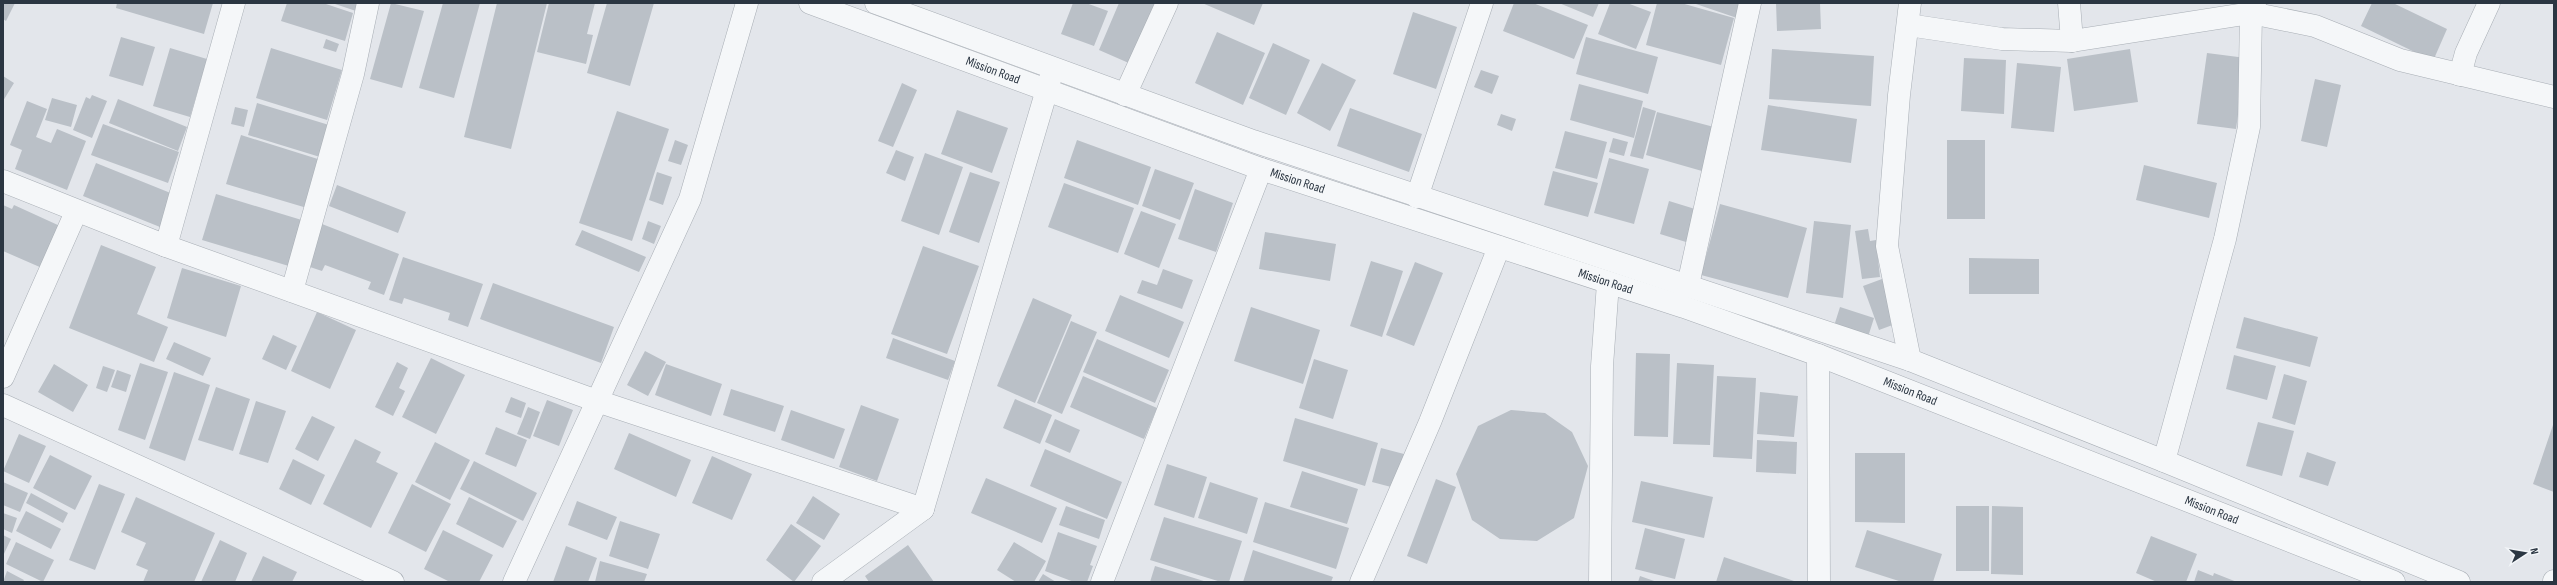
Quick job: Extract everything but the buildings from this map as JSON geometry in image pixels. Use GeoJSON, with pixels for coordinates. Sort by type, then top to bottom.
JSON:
{"type":"FeatureCollection","features":[{"type":"Feature","properties":{"kind":"street"},"geometry":{"type":"LineString","coordinates":[[166,246],[234,3]]}},
{"type":"Feature","properties":{"kind":"street"},"geometry":{"type":"LineString","coordinates":[[292,291],[353,74],[368,3]]}},
{"type":"Feature","properties":{"kind":"street"},"geometry":{"type":"LineString","coordinates":[[514,582],[690,199],[747,3]]}},
{"type":"Feature","properties":{"kind":"street","name":"Mission Road"},"geometry":{"type":"LineString","coordinates":[[810,3],[1046,88],[1261,169],[1608,283],[1818,355],[2387,581]]}},
{"type":"Feature","properties":{"kind":"street","name":"Mission Road"},"geometry":{"type":"LineString","coordinates":[[876,3],[1053,67],[1125,95],[1417,197],[1688,285],[1910,360],[2164,460],[2458,582]]}},
{"type":"Feature","properties":{"kind":"street"},"geometry":{"type":"LineString","coordinates":[[1125,95],[1167,3]]}},
{"type":"Feature","properties":{"kind":"street"},"geometry":{"type":"LineString","coordinates":[[1417,197],[1482,3]]}},
{"type":"Feature","properties":{"kind":"street"},"geometry":{"type":"LineString","coordinates":[[1688,285],[1750,3]]}},
{"type":"Feature","properties":{"kind":"street"},"geometry":{"type":"LineString","coordinates":[[1910,3],[1899,94],[1887,246],[1910,360]]}},
{"type":"Feature","properties":{"kind":"street"},"geometry":{"type":"LineString","coordinates":[[2069,3],[2072,41]]}},
{"type":"Feature","properties":{"kind":"street"},"geometry":{"type":"LineString","coordinates":[[2460,75],[2466,54],[2489,3]]}},
{"type":"Feature","properties":{"kind":"street"},"geometry":{"type":"LineString","coordinates":[[1908,25],[2002,39],[2072,41],[2253,8],[2314,26],[2400,60],[2554,97]]}},
{"type":"Feature","properties":{"kind":"street"},"geometry":{"type":"LineString","coordinates":[[2164,460],[2225,239],[2249,127],[2253,8]]}},
{"type":"Feature","properties":{"kind":"street"},"geometry":{"type":"LineString","coordinates":[[823,582],[923,509],[1053,67]]}},
{"type":"Feature","properties":{"kind":"street"},"geometry":{"type":"LineString","coordinates":[[1102,582],[1261,169]]}},
{"type":"Feature","properties":{"kind":"street"},"geometry":{"type":"LineString","coordinates":[[3,180],[76,212],[166,246],[597,401],[923,509]]}},
{"type":"Feature","properties":{"kind":"street"},"geometry":{"type":"LineString","coordinates":[[3,377],[76,212]]}},
{"type":"Feature","properties":{"kind":"street"},"geometry":{"type":"LineString","coordinates":[[1361,582],[1430,422],[1499,247]]}},
{"type":"Feature","properties":{"kind":"street"},"geometry":{"type":"LineString","coordinates":[[1600,582],[1602,366],[1608,283]]}},
{"type":"Feature","properties":{"kind":"street"},"geometry":{"type":"LineString","coordinates":[[1818,355],[1819,582]]}},
{"type":"Feature","properties":{"kind":"street"},"geometry":{"type":"LineString","coordinates":[[3,405],[393,582]]}}]}
